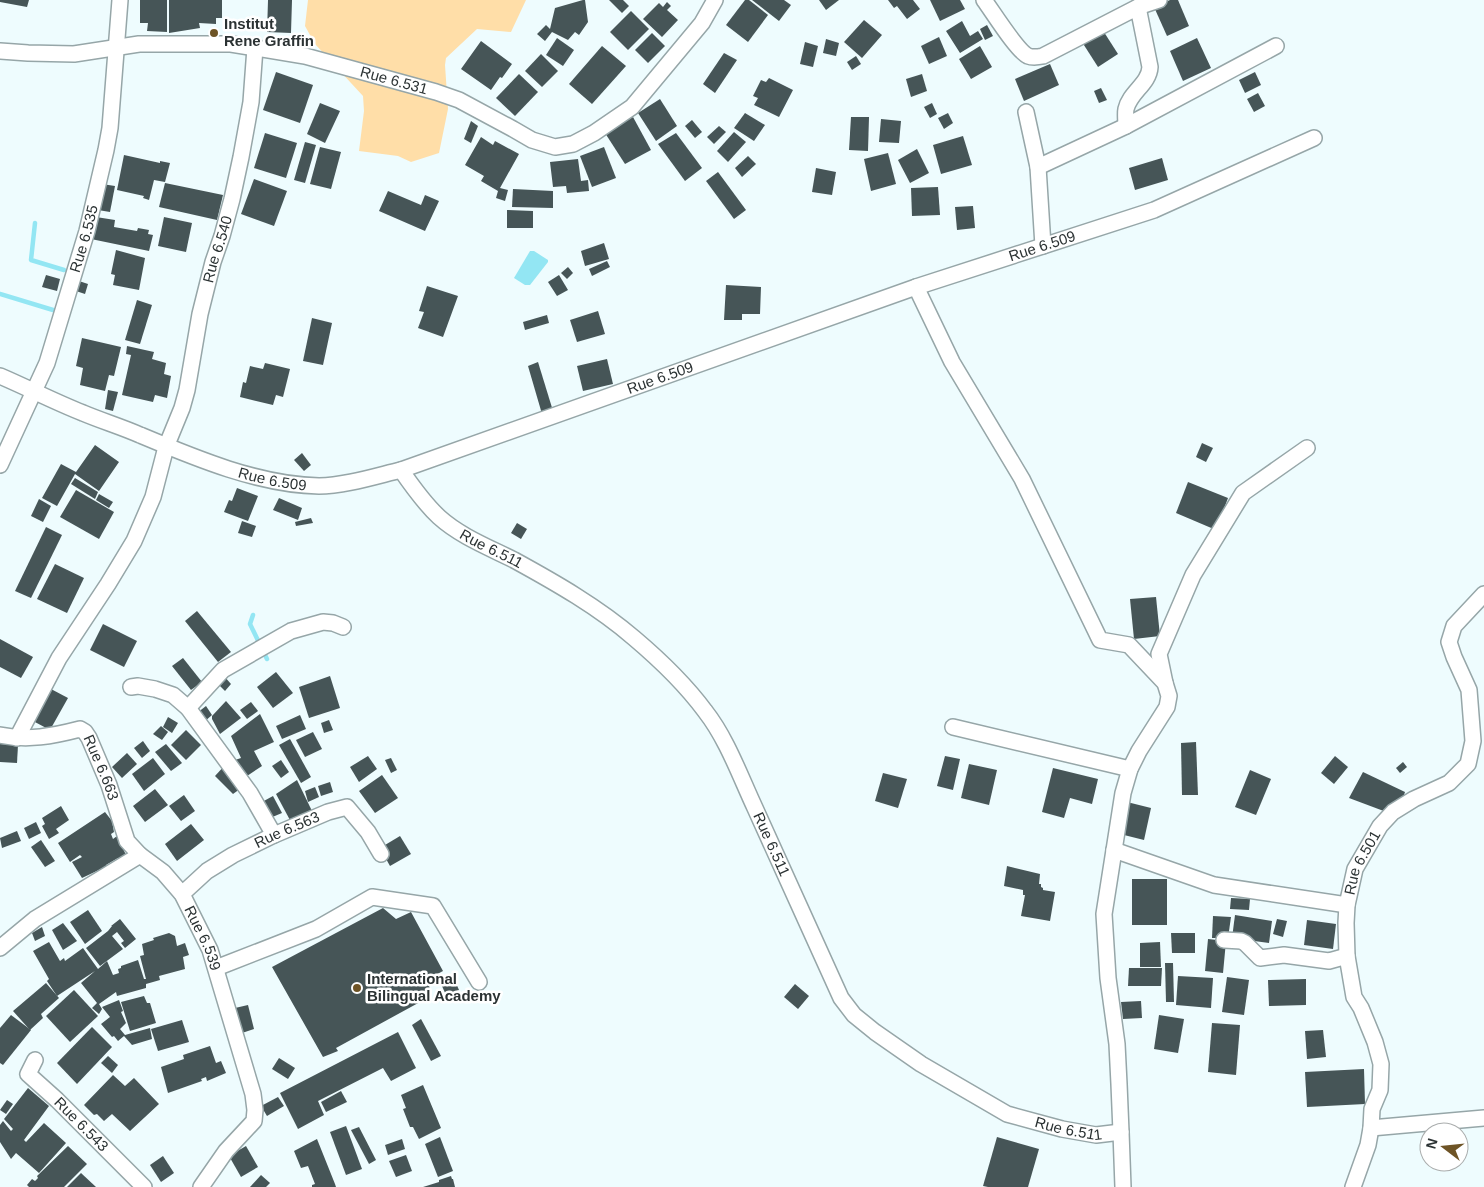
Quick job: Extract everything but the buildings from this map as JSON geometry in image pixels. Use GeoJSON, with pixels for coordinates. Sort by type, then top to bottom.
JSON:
{"type":"FeatureCollection","features":[{"type":"Feature","properties":{"kind":"street","name":"Rue 6.535"},"geometry":{"type":"LineString","coordinates":[[0,465],[47,362],[87,232],[110,128],[120,0]]}},
{"type":"Feature","properties":{"kind":"street","name":"Rue 6.531"},"geometry":{"type":"LineString","coordinates":[[0,51],[74,54],[139,44],[172,43],[231,44],[305,56],[459,100],[532,140],[555,147],[574,144],[632,107],[702,23],[714,0]]}},
{"type":"Feature","properties":{"kind":"street"},"geometry":{"type":"LineString","coordinates":[[984,0],[1020,50],[1028,56],[1036,58],[1138,7],[1159,0]]}},
{"type":"Feature","properties":{"kind":"street"},"geometry":{"type":"LineString","coordinates":[[1126,126],[1126,109],[1150,73],[1138,7]]}},
{"type":"Feature","properties":{"kind":"street"},"geometry":{"type":"LineString","coordinates":[[1038,167],[1126,126],[1276,46]]}},
{"type":"Feature","properties":{"kind":"street","name":"Rue 6.540"},"geometry":{"type":"LineString","coordinates":[[16,738],[59,658],[134,541],[153,497],[166,447],[182,408],[187,390],[202,305],[232,199],[251,102],[255,48]]}},
{"type":"Feature","properties":{"kind":"street"},"geometry":{"type":"LineString","coordinates":[[1026,112],[1038,167],[1043,246]]}},
{"type":"Feature","properties":{"kind":"street","name":"Rue 6.509"},"geometry":{"type":"LineString","coordinates":[[0,376],[84,414],[139,434],[166,447],[244,473],[294,485],[321,486],[354,481],[401,470],[916,287],[1154,210],[1314,138]]}},
{"type":"Feature","properties":{"kind":"street"},"geometry":{"type":"LineString","coordinates":[[916,287],[952,362],[1022,479],[1100,640],[1130,646],[1165,682]]}},
{"type":"Feature","properties":{"kind":"street"},"geometry":{"type":"LineString","coordinates":[[1121,1132],[1117,1044],[1107,969],[1104,914],[1123,793],[1130,769],[1167,707],[1169,696],[1159,654],[1193,575],[1244,493],[1308,448]]}},
{"type":"Feature","properties":{"kind":"street","name":"Rue 6.511"},"geometry":{"type":"LineString","coordinates":[[401,470],[422,499],[439,517],[460,533],[563,587],[612,620],[634,637],[688,690],[706,712],[724,741],[841,998],[854,1015],[921,1064],[1007,1114],[1062,1129],[1096,1134],[1121,1132],[1123,1187]]}},
{"type":"Feature","properties":{"kind":"street","name":"Rue 6.501"},"geometry":{"type":"LineString","coordinates":[[1353,1187],[1368,1145],[1372,1109],[1380,1090],[1381,1064],[1375,1042],[1361,1008],[1354,997],[1347,956],[1346,905],[1355,869],[1380,826],[1393,812],[1414,798],[1449,783],[1468,764],[1473,741],[1469,690],[1449,642],[1454,626],[1484,594]]}},
{"type":"Feature","properties":{"kind":"street"},"geometry":{"type":"LineString","coordinates":[[188,708],[223,670],[291,631],[323,622],[343,627]]}},
{"type":"Feature","properties":{"kind":"street"},"geometry":{"type":"LineString","coordinates":[[131,687],[138,686],[155,689],[173,696],[188,708],[250,793],[274,835]]}},
{"type":"Feature","properties":{"kind":"street"},"geometry":{"type":"LineString","coordinates":[[953,727],[1130,769]]}},
{"type":"Feature","properties":{"kind":"street","name":"Rue 6.663"},"geometry":{"type":"LineString","coordinates":[[0,735],[16,738],[37,738],[80,729],[86,732],[109,786],[127,842],[140,855]]}},
{"type":"Feature","properties":{"kind":"street","name":"Rue 6.563"},"geometry":{"type":"LineString","coordinates":[[182,894],[207,871],[233,855],[328,812],[347,807],[368,832],[380,854]]}},
{"type":"Feature","properties":{"kind":"street"},"geometry":{"type":"LineString","coordinates":[[1114,850],[1214,885],[1346,905]]}},
{"type":"Feature","properties":{"kind":"street"},"geometry":{"type":"LineString","coordinates":[[0,948],[35,919],[140,855]]}},
{"type":"Feature","properties":{"kind":"street","name":"Rue 6.539"},"geometry":{"type":"LineString","coordinates":[[140,855],[163,872],[182,894],[210,950],[255,1110],[254,1121],[226,1151],[201,1187]]}},
{"type":"Feature","properties":{"kind":"street"},"geometry":{"type":"LineString","coordinates":[[216,968],[316,928],[372,897],[433,906],[479,982]]}},
{"type":"Feature","properties":{"kind":"street"},"geometry":{"type":"LineString","coordinates":[[1224,940],[1245,943],[1260,958],[1284,955],[1329,961],[1347,956]]}},
{"type":"Feature","properties":{"kind":"street","name":"Rue 6.543"},"geometry":{"type":"LineString","coordinates":[[35,1060],[28,1074],[57,1100],[144,1187]]}},
{"type":"Feature","properties":{"kind":"street"},"geometry":{"type":"LineString","coordinates":[[1371,1128],[1484,1118]]}},
{"type":"Feature","properties":{"kind":"shaded area"},"geometry":{"type":"Polygon","coordinates":[[[308,0],[526,0],[511,32],[477,29],[446,58],[448,109],[439,153],[411,162],[398,156],[359,151],[364,111],[363,96],[315,44],[305,26],[308,0]]]}},
{"type":"Feature","properties":{"kind":"water"},"geometry":{"type":"Polygon","coordinates":[[[530,251],[534,251],[548,260],[548,262],[530,285],[525,285],[514,278],[530,251]]]}},
{"type":"Feature","properties":{"kind":"waterway"},"geometry":{"type":"LineString","coordinates":[[35,223],[31,260],[64,270]]}},
{"type":"Feature","properties":{"kind":"waterway"},"geometry":{"type":"LineString","coordinates":[[0,294],[53,310]]}},
{"type":"Feature","properties":{"kind":"waterway"},"geometry":{"type":"LineString","coordinates":[[253,615],[250,624],[267,659]]}},
{"type":"Feature","properties":{"kind":"place","name":"Institut Rene Graffin"},"geometry":{"type":"Point","coordinates":[214,33]}},
{"type":"Feature","properties":{"kind":"place","name":"International Bilingual Academy"},"geometry":{"type":"Point","coordinates":[357,988]}}]}
